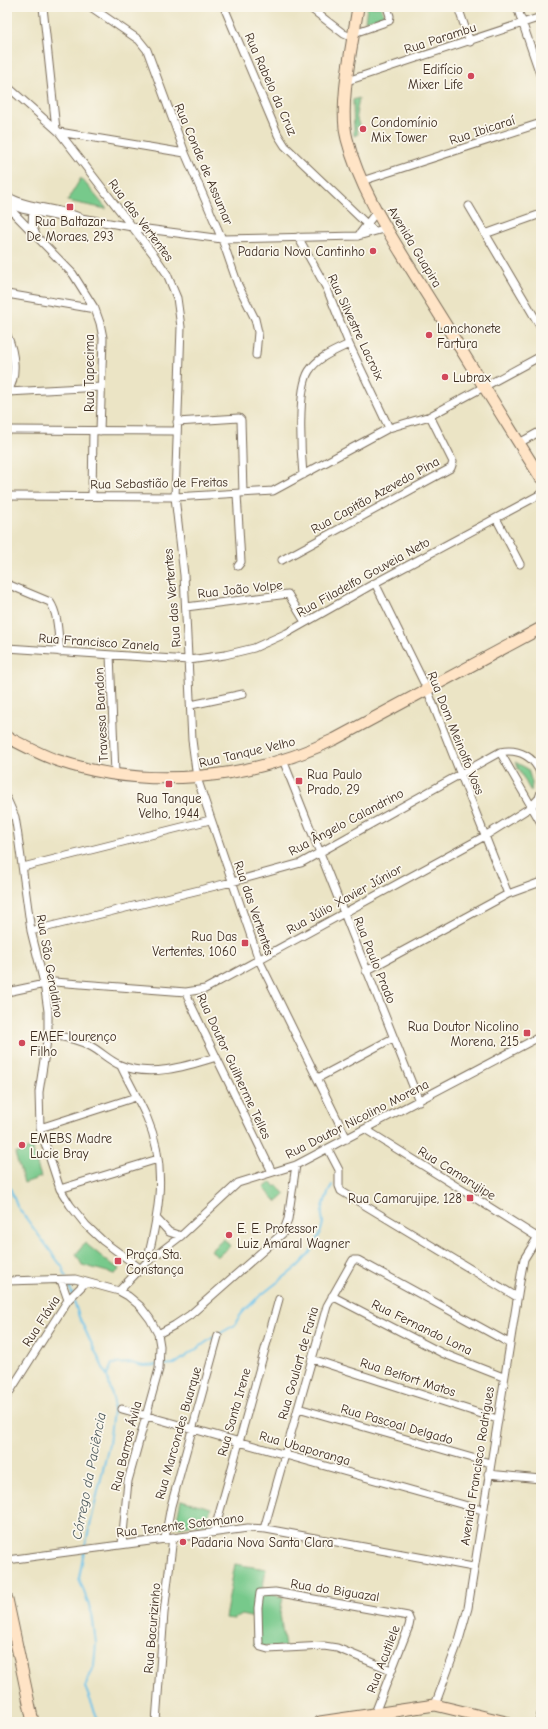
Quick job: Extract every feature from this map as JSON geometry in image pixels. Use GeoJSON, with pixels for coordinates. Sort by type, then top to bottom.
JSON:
{"type":"FeatureCollection","features":[{"type":"Feature","properties":{"kind":"street"},"geometry":{"type":"LineString","coordinates":[[43,7],[57,131],[185,153]]}},
{"type":"Feature","properties":{"kind":"street","name":"Rua Conde de Assumar"},"geometry":{"type":"LineString","coordinates":[[91,7],[118,24],[143,44],[185,153],[222,239],[238,285],[255,319],[258,332],[256,355]]}},
{"type":"Feature","properties":{"kind":"street","name":"Rua Rabelo da Cruz"},"geometry":{"type":"LineString","coordinates":[[224,7],[281,141],[374,231]]}},
{"type":"Feature","properties":{"kind":"street"},"geometry":{"type":"LineString","coordinates":[[309,7],[344,34],[354,35],[388,21],[390,16],[387,7]]}},
{"type":"Feature","properties":{"kind":"street","name":"Avenida Guapira"},"geometry":{"type":"LineString","coordinates":[[358,7],[347,80],[345,121],[347,139],[362,181],[387,228],[541,478]]}},
{"type":"Feature","properties":{"kind":"street"},"geometry":{"type":"LineString","coordinates":[[458,7],[470,42]]}},
{"type":"Feature","properties":{"kind":"street"},"geometry":{"type":"LineString","coordinates":[[517,7],[541,77]]}},
{"type":"Feature","properties":{"kind":"street","name":"Rua Parambu"},"geometry":{"type":"LineString","coordinates":[[347,80],[470,42],[541,17]]}},
{"type":"Feature","properties":{"kind":"street","name":"Rua das Vertentes"},"geometry":{"type":"LineString","coordinates":[[7,86],[57,131],[167,274],[177,298],[181,327],[176,431],[175,497],[186,607],[191,705],[197,778],[210,820],[259,960],[347,1139]]}},
{"type":"Feature","properties":{"kind":"street","name":"Rua Ibicaraí"},"geometry":{"type":"LineString","coordinates":[[362,181],[541,123]]}},
{"type":"Feature","properties":{"kind":"street"},"geometry":{"type":"LineString","coordinates":[[7,201],[70,219],[81,218],[132,227],[222,239],[358,236],[387,228]]}},
{"type":"Feature","properties":{"kind":"street","name":"Rua Tapecima"},"geometry":{"type":"LineString","coordinates":[[7,201],[39,241],[73,274],[95,309],[100,323],[102,338],[101,388],[92,495]]}},
{"type":"Feature","properties":{"kind":"street"},"geometry":{"type":"LineString","coordinates":[[469,206],[541,328]]}},
{"type":"Feature","properties":{"kind":"street","name":"Rua Tapecima"},"geometry":{"type":"LineString","coordinates":[[33,209],[32,225],[39,241]]}},
{"type":"Feature","properties":{"kind":"street"},"geometry":{"type":"LineString","coordinates":[[358,236],[377,211]]}},
{"type":"Feature","properties":{"kind":"street"},"geometry":{"type":"LineString","coordinates":[[485,234],[541,214]]}},
{"type":"Feature","properties":{"kind":"street","name":"Rua Silvestre Lacroix"},"geometry":{"type":"LineString","coordinates":[[298,237],[327,289],[350,344],[389,428]]}},
{"type":"Feature","properties":{"kind":"street"},"geometry":{"type":"LineString","coordinates":[[7,294],[95,309]]}},
{"type":"Feature","properties":{"kind":"street"},"geometry":{"type":"LineString","coordinates":[[7,335],[14,368],[13,380],[8,393],[101,388]]}},
{"type":"Feature","properties":{"kind":"street"},"geometry":{"type":"LineString","coordinates":[[303,476],[301,418],[304,380],[309,370],[319,360],[350,344]]}},
{"type":"Feature","properties":{"kind":"street","name":"Rua Sebastião de Freitas"},"geometry":{"type":"LineString","coordinates":[[7,496],[92,495],[175,497],[273,491],[389,428],[430,416],[541,356]]}},
{"type":"Feature","properties":{"kind":"street","name":"Rua Capitão Azevedo Pina"},"geometry":{"type":"LineString","coordinates":[[282,560],[450,468],[453,462],[430,416]]}},
{"type":"Feature","properties":{"kind":"street"},"geometry":{"type":"LineString","coordinates":[[177,422],[239,418],[241,420],[240,562],[238,566]]}},
{"type":"Feature","properties":{"kind":"street"},"geometry":{"type":"LineString","coordinates":[[7,430],[176,431]]}},
{"type":"Feature","properties":{"kind":"street"},"geometry":{"type":"LineString","coordinates":[[519,443],[541,431]]}},
{"type":"Feature","properties":{"kind":"street","name":"Rua Filadelfo Gouveia Neto"},"geometry":{"type":"LineString","coordinates":[[189,660],[218,656],[254,648],[270,642],[375,583],[541,494]]}},
{"type":"Feature","properties":{"kind":"street"},"geometry":{"type":"LineString","coordinates":[[496,518],[520,564]]}},
{"type":"Feature","properties":{"kind":"street","name":"Rua Dom Meinolfo Voss"},"geometry":{"type":"LineString","coordinates":[[375,583],[427,689],[508,894]]}},
{"type":"Feature","properties":{"kind":"street"},"geometry":{"type":"LineString","coordinates":[[7,584],[50,602],[54,607],[60,652]]}},
{"type":"Feature","properties":{"kind":"street","name":"Rua João Volpe"},"geometry":{"type":"LineString","coordinates":[[186,607],[288,594],[306,622]]}},
{"type":"Feature","properties":{"kind":"street","name":"Rua Tanque Velho"},"geometry":{"type":"LineString","coordinates":[[7,737],[56,760],[74,766],[157,778],[197,778],[283,760],[308,752],[335,739],[541,628]]}},
{"type":"Feature","properties":{"kind":"street","name":"Rua Francisco Zanela"},"geometry":{"type":"LineString","coordinates":[[7,648],[189,660]]}},
{"type":"Feature","properties":{"kind":"street","name":"Travessa Bandon"},"geometry":{"type":"LineString","coordinates":[[110,655],[115,773]]}},
{"type":"Feature","properties":{"kind":"street"},"geometry":{"type":"LineString","coordinates":[[191,705],[243,694]]}},
{"type":"Feature","properties":{"kind":"street"},"geometry":{"type":"LineString","coordinates":[[541,775],[539,764],[520,752],[500,752],[541,823]]}},
{"type":"Feature","properties":{"kind":"street","name":"Rua Ângelo Calandrino"},"geometry":{"type":"LineString","coordinates":[[32,931],[232,882],[296,864],[320,853],[500,752]]}},
{"type":"Feature","properties":{"kind":"street","name":"Rua Paulo Prado"},"geometry":{"type":"LineString","coordinates":[[283,760],[419,1101]]}},
{"type":"Feature","properties":{"kind":"street"},"geometry":{"type":"LineString","coordinates":[[531,807],[539,798],[541,792]]}},
{"type":"Feature","properties":{"kind":"street","name":"Rua São Geraldino"},"geometry":{"type":"LineString","coordinates":[[7,799],[15,817],[32,931],[44,983],[48,1011],[48,1034],[39,1092],[40,1128],[60,1189],[86,1225],[103,1241],[141,1269]]}},
{"type":"Feature","properties":{"kind":"street","name":"Rua Júlio Xavier Júnior"},"geometry":{"type":"LineString","coordinates":[[7,992],[54,982],[186,992],[205,989],[343,912],[485,836],[531,807]]}},
{"type":"Feature","properties":{"kind":"street"},"geometry":{"type":"LineString","coordinates":[[23,867],[210,820]]}},
{"type":"Feature","properties":{"kind":"street"},"geometry":{"type":"LineString","coordinates":[[366,971],[508,894],[541,882]]}},
{"type":"Feature","properties":{"kind":"street","name":"Rua Doutor Guilherme Telles"},"geometry":{"type":"LineString","coordinates":[[186,992],[272,1172]]}},
{"type":"Feature","properties":{"kind":"street"},"geometry":{"type":"LineString","coordinates":[[48,1034],[84,1043],[121,1066],[142,1069],[162,1070],[193,1064],[216,1057]]}},
{"type":"Feature","properties":{"kind":"street","name":"Rua Doutor Nicolino Morena"},"geometry":{"type":"LineString","coordinates":[[119,1291],[147,1262],[180,1236],[232,1188],[244,1180],[296,1165],[541,1036]]}},
{"type":"Feature","properties":{"kind":"street"},"geometry":{"type":"LineString","coordinates":[[318,1078],[393,1038]]}},
{"type":"Feature","properties":{"kind":"street"},"geometry":{"type":"LineString","coordinates":[[121,1066],[152,1132],[158,1159],[160,1182],[157,1219],[147,1262]]}},
{"type":"Feature","properties":{"kind":"street"},"geometry":{"type":"LineString","coordinates":[[40,1128],[136,1097]]}},
{"type":"Feature","properties":{"kind":"street","name":"Rua Camarujipe"},"geometry":{"type":"LineString","coordinates":[[365,1129],[539,1235]]}},
{"type":"Feature","properties":{"kind":"street"},"geometry":{"type":"LineString","coordinates":[[328,1149],[339,1170],[339,1186],[341,1191],[517,1297]]}},
{"type":"Feature","properties":{"kind":"street"},"geometry":{"type":"LineString","coordinates":[[60,1189],[158,1159]]}},
{"type":"Feature","properties":{"kind":"street"},"geometry":{"type":"LineString","coordinates":[[7,1281],[62,1279],[82,1281],[119,1291],[140,1306],[150,1319],[158,1334],[190,1315],[283,1233],[288,1219],[296,1165]]}},
{"type":"Feature","properties":{"kind":"street"},"geometry":{"type":"LineString","coordinates":[[157,1219],[169,1232],[180,1236]]}},
{"type":"Feature","properties":{"kind":"street","name":"Avenida Francisco Rodrigues"},"geometry":{"type":"LineString","coordinates":[[435,1705],[461,1633],[468,1608],[508,1344],[524,1259],[539,1235]]}},
{"type":"Feature","properties":{"kind":"street","name":"Rua Goulart de Faria"},"geometry":{"type":"LineString","coordinates":[[264,1529],[312,1359],[332,1296],[352,1260],[358,1260],[508,1344]]}},
{"type":"Feature","properties":{"kind":"street"},"geometry":{"type":"LineString","coordinates":[[62,1279],[69,1299]]}},
{"type":"Feature","properties":{"kind":"street","name":"Rua Flávia"},"geometry":{"type":"LineString","coordinates":[[7,1396],[69,1299],[80,1287],[82,1281]]}},
{"type":"Feature","properties":{"kind":"street","name":"Rua Fernando Lona"},"geometry":{"type":"LineString","coordinates":[[332,1296],[442,1353],[503,1377]]}},
{"type":"Feature","properties":{"kind":"street","name":"Rua Santa Irene"},"geometry":{"type":"LineString","coordinates":[[214,1532],[279,1299]]}},
{"type":"Feature","properties":{"kind":"street","name":"Rua Barros Ávila"},"geometry":{"type":"LineString","coordinates":[[122,1544],[128,1481],[159,1369],[160,1355],[158,1334]]}},
{"type":"Feature","properties":{"kind":"street","name":"Rua Marcondes Buarque"},"geometry":{"type":"LineString","coordinates":[[169,1538],[168,1515],[218,1336]]}},
{"type":"Feature","properties":{"kind":"street","name":"Rua Belfort Matos"},"geometry":{"type":"LineString","coordinates":[[312,1359],[497,1419]]}},
{"type":"Feature","properties":{"kind":"street","name":"Rua Pascoal Delgado"},"geometry":{"type":"LineString","coordinates":[[298,1408],[490,1464]]}},
{"type":"Feature","properties":{"kind":"street","name":"Rua Ubaporanga"},"geometry":{"type":"LineString","coordinates":[[122,1409],[482,1510]]}},
{"type":"Feature","properties":{"kind":"street"},"geometry":{"type":"LineString","coordinates":[[488,1474],[541,1479]]}},
{"type":"Feature","properties":{"kind":"street","name":"Rua Tenente Sotomano"},"geometry":{"type":"LineString","coordinates":[[7,1560],[248,1528],[264,1529],[473,1567]]}},
{"type":"Feature","properties":{"kind":"street","name":"Rua Bacurizinho"},"geometry":{"type":"LineString","coordinates":[[156,1722],[169,1538]]}},
{"type":"Feature","properties":{"kind":"street","name":"Rua do Biguazal"},"geometry":{"type":"LineString","coordinates":[[391,1670],[337,1648],[324,1646],[264,1649],[259,1644],[258,1608],[260,1593],[275,1592],[406,1614]]}},
{"type":"Feature","properties":{"kind":"street"},"geometry":{"type":"LineString","coordinates":[[7,1599],[33,1722]]}},
{"type":"Feature","properties":{"kind":"street","name":"Rua Acutilele"},"geometry":{"type":"LineString","coordinates":[[374,1713],[409,1626],[410,1618],[406,1614]]}},
{"type":"Feature","properties":{"kind":"street"},"geometry":{"type":"LineString","coordinates":[[320,1722],[435,1705],[506,1722]]}},
{"type":"Feature","properties":{"kind":"street"},"geometry":{"type":"LineString","coordinates":[[539,1722],[541,1714]]}},
{"type":"Feature","properties":{"kind":"green space"},"geometry":{"type":"Polygon","coordinates":[[[367,7],[381,7],[384,16],[365,21],[367,7]]]}},
{"type":"Feature","properties":{"kind":"green space"},"geometry":{"type":"Polygon","coordinates":[[[359,98],[356,115],[359,126],[356,127],[358,134],[354,136],[353,100],[359,98]]]}},
{"type":"Feature","properties":{"kind":"green space"},"geometry":{"type":"Polygon","coordinates":[[[81,178],[106,208],[106,209],[67,201],[81,178]]]}},
{"type":"Feature","properties":{"kind":"green space"},"geometry":{"type":"Polygon","coordinates":[[[515,762],[528,769],[532,783],[531,792],[515,762]]]}},
{"type":"Feature","properties":{"kind":"green space"},"geometry":{"type":"Polygon","coordinates":[[[32,1148],[41,1177],[24,1183],[15,1154],[32,1148]]]}},
{"type":"Feature","properties":{"kind":"green space"},"geometry":{"type":"Polygon","coordinates":[[[271,1182],[275,1187],[277,1185],[285,1195],[277,1202],[264,1188],[271,1182]]]}},
{"type":"Feature","properties":{"kind":"green space"},"geometry":{"type":"Polygon","coordinates":[[[224,1239],[230,1246],[217,1257],[211,1250],[224,1239]]]}},
{"type":"Feature","properties":{"kind":"green space"},"geometry":{"type":"Polygon","coordinates":[[[85,1243],[111,1264],[120,1269],[115,1274],[82,1265],[76,1254],[85,1243]]]}},
{"type":"Feature","properties":{"kind":"green space"},"geometry":{"type":"Polygon","coordinates":[[[181,1500],[211,1508],[206,1523],[175,1527],[181,1500]]]}},
{"type":"Feature","properties":{"kind":"green space"},"geometry":{"type":"Polygon","coordinates":[[[235,1564],[266,1569],[262,1592],[283,1597],[280,1614],[285,1647],[254,1646],[255,1618],[241,1615],[234,1619],[225,1618],[235,1564]]]}},
{"type":"Feature","properties":{"kind":"waterway","name":"Córrego da Paciência"},"geometry":{"type":"LineString","coordinates":[[7,1180],[17,1206],[63,1268],[66,1277]]}},
{"type":"Feature","properties":{"kind":"waterway"},"geometry":{"type":"LineString","coordinates":[[219,1334],[235,1325],[238,1318],[253,1302],[297,1267],[310,1252],[317,1241],[321,1230],[323,1223],[322,1211],[332,1185]]}},
{"type":"Feature","properties":{"kind":"waterway","name":"Córrego da Paciência"},"geometry":{"type":"LineString","coordinates":[[68,1281],[79,1317],[107,1376],[114,1402],[109,1444],[85,1547]]}},
{"type":"Feature","properties":{"kind":"waterway"},"geometry":{"type":"LineString","coordinates":[[107,1376],[112,1364],[131,1363],[143,1366],[175,1364],[215,1336]]}},
{"type":"Feature","properties":{"kind":"waterway","name":"Córrego da Paciência"},"geometry":{"type":"LineString","coordinates":[[84,1551],[79,1578],[92,1614],[96,1643],[94,1666],[85,1687],[99,1722]]}},
{"type":"Feature","properties":{"kind":"place","name":"Edifício Mixer Life"},"geometry":{"type":"Point","coordinates":[471,76]}},
{"type":"Feature","properties":{"kind":"place","name":"Condomínio Mix Tower"},"geometry":{"type":"Point","coordinates":[363,129]}},
{"type":"Feature","properties":{"kind":"place","name":"Rua Baltazar De Moraes, 293"},"geometry":{"type":"Point","coordinates":[70,207]}},
{"type":"Feature","properties":{"kind":"place","name":"Padaria Nova Cantinho"},"geometry":{"type":"Point","coordinates":[373,251]}},
{"type":"Feature","properties":{"kind":"place","name":"Lanchonete Fartura"},"geometry":{"type":"Point","coordinates":[429,335]}},
{"type":"Feature","properties":{"kind":"place","name":"Lubrax"},"geometry":{"type":"Point","coordinates":[445,377]}},
{"type":"Feature","properties":{"kind":"place","name":"Rua Paulo Prado, 29"},"geometry":{"type":"Point","coordinates":[299,781]}},
{"type":"Feature","properties":{"kind":"place","name":"Rua Tanque Velho, 1944"},"geometry":{"type":"Point","coordinates":[169,784]}},
{"type":"Feature","properties":{"kind":"place","name":"Rua Das Vertentes, 1060"},"geometry":{"type":"Point","coordinates":[245,943]}},
{"type":"Feature","properties":{"kind":"place","name":"Rua Doutor Nicolino Morena, 215"},"geometry":{"type":"Point","coordinates":[527,1033]}},
{"type":"Feature","properties":{"kind":"place","name":"EMEF lourenço Filho"},"geometry":{"type":"Point","coordinates":[22,1043]}},
{"type":"Feature","properties":{"kind":"place","name":"EMEBS Madre Lucie Bray"},"geometry":{"type":"Point","coordinates":[22,1145]}},
{"type":"Feature","properties":{"kind":"place","name":"Rua Camarujipe, 128"},"geometry":{"type":"Point","coordinates":[470,1198]}},
{"type":"Feature","properties":{"kind":"place","name":"E. E. Professor Luiz Amaral Wagner"},"geometry":{"type":"Point","coordinates":[229,1235]}},
{"type":"Feature","properties":{"kind":"place","name":"Praça Sta. Constança"},"geometry":{"type":"Point","coordinates":[118,1261]}},
{"type":"Feature","properties":{"kind":"place","name":"Padaria Nova Santa Clara"},"geometry":{"type":"Point","coordinates":[183,1542]}}]}
